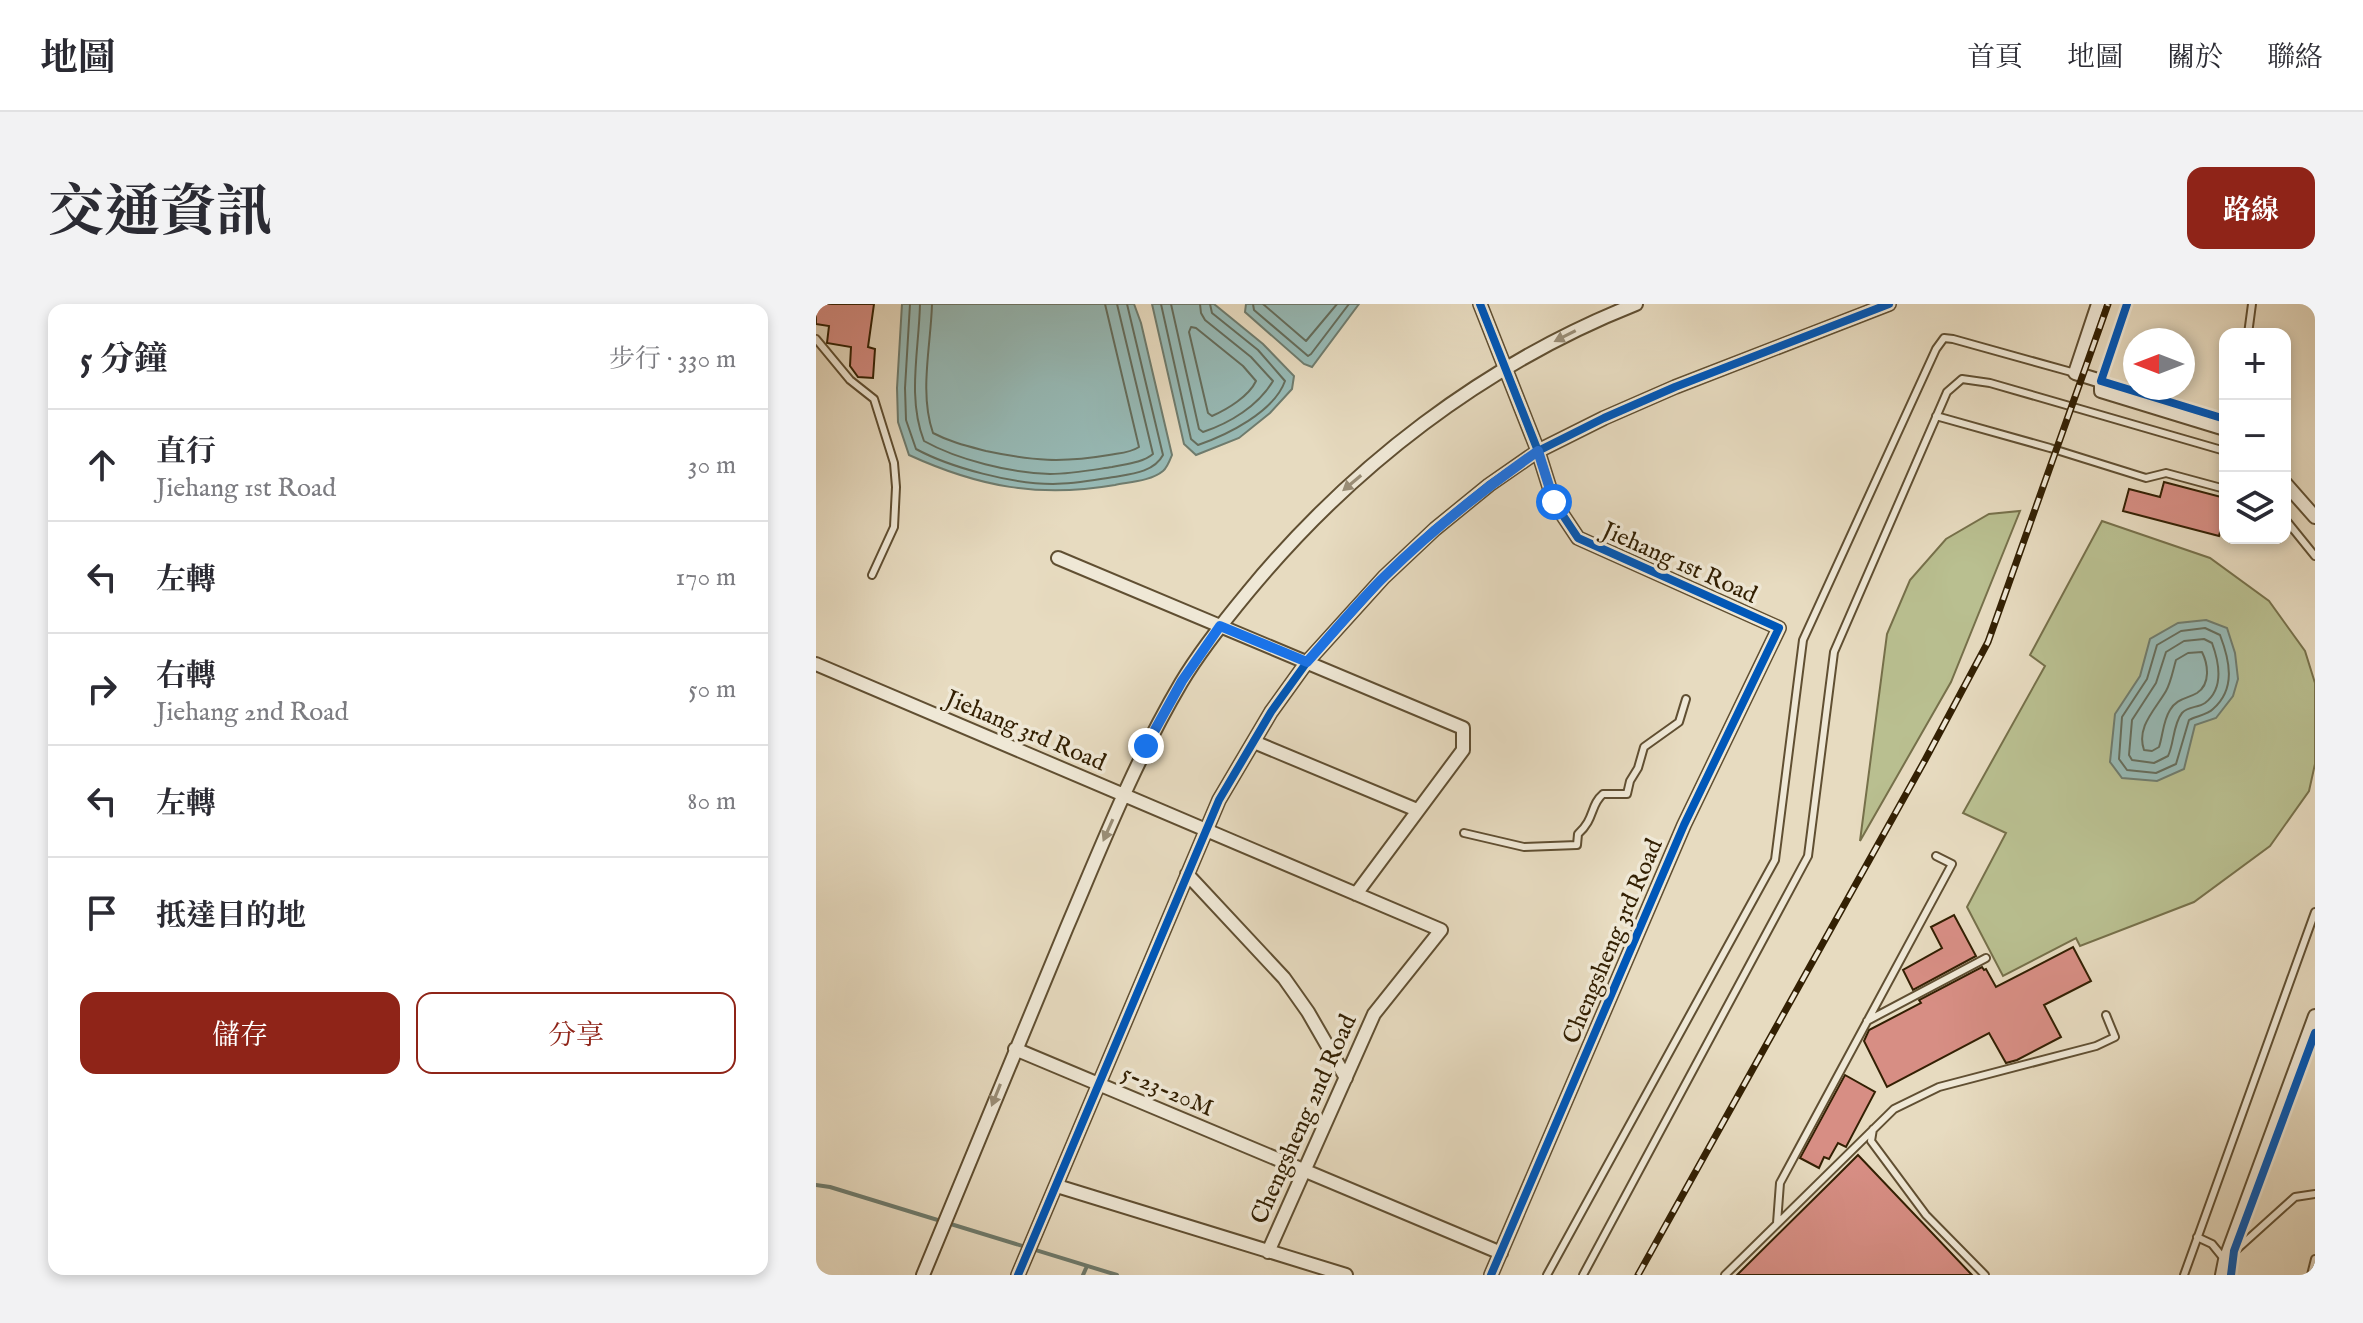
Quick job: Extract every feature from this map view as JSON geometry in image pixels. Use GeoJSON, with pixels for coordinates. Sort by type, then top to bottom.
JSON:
{"type":"FeatureCollection","features":[{"type":"Feature","properties":{"kind":"street","name":"Jiehang 1st Road"},"geometry":{"type":"LineString","coordinates":[[1480,304],[1538,451],[1554,502],[1578,538],[1779,628]]}},
{"type":"Feature","properties":{"kind":"street"},"geometry":{"type":"LineString","coordinates":[[923,1275],[1015,1049],[1146,746],[1182,681],[1220,626],[1276,558],[1332,500],[1452,402],[1506,367],[1569,333],[1636,304]]}},
{"type":"Feature","properties":{"kind":"street"},"geometry":{"type":"LineString","coordinates":[[1018,1275],[1219,800],[1271,712],[1307,662],[1384,577],[1435,529],[1489,485],[1538,451],[1675,387],[1889,304]]}},
{"type":"Feature","properties":{"kind":"street"},"geometry":{"type":"LineString","coordinates":[[2098,304],[2075,373],[2101,381],[2101,391],[2219,427]]}},
{"type":"Feature","properties":{"kind":"street"},"geometry":{"type":"LineString","coordinates":[[2291,490],[2315,517]]}},
{"type":"Feature","properties":{"kind":"street"},"geometry":{"type":"LineString","coordinates":[[1058,558],[1463,728],[1463,750],[1356,894]]}},
{"type":"Feature","properties":{"kind":"street","name":"Chengsheng 3rd Road"},"geometry":{"type":"LineString","coordinates":[[1491,1275],[1684,825],[1779,628]]}},
{"type":"Feature","properties":{"kind":"street","name":"Jiehang 3rd Road"},"geometry":{"type":"LineString","coordinates":[[816,664],[1441,930]]}},
{"type":"Feature","properties":{"kind":"street"},"geometry":{"type":"LineString","coordinates":[[1254,742],[1417,810]]}},
{"type":"Feature","properties":{"kind":"street"},"geometry":{"type":"LineString","coordinates":[[1187,874],[1284,978],[1308,1012],[1346,1078]]}},
{"type":"Feature","properties":{"kind":"street","name":"Chengsheng 2nd Road"},"geometry":{"type":"LineString","coordinates":[[1268,1252],[1374,1014],[1441,930]]}},
{"type":"Feature","properties":{"kind":"street"},"geometry":{"type":"LineString","coordinates":[[2222,1275],[2315,1016]]}},
{"type":"Feature","properties":{"kind":"street","name":"5-23-20M"},"geometry":{"type":"LineString","coordinates":[[1015,1049],[1501,1253]]}},
{"type":"Feature","properties":{"kind":"street"},"geometry":{"type":"LineString","coordinates":[[1057,1186],[1346,1275]]}},
{"type":"Feature","properties":{"kind":"lane"},"geometry":{"type":"LineString","coordinates":[[2249,328],[2252,304]]}},
{"type":"Feature","properties":{"kind":"lane"},"geometry":{"type":"LineString","coordinates":[[1547,1275],[1775,860],[1803,640],[1936,349],[1944,338],[1953,339],[2075,373]]}},
{"type":"Feature","properties":{"kind":"lane"},"geometry":{"type":"LineString","coordinates":[[816,339],[850,380],[874,399],[894,463],[894,527],[872,575]]}},
{"type":"Feature","properties":{"kind":"lane"},"geometry":{"type":"LineString","coordinates":[[1583,1275],[1808,856],[1834,652],[1947,392],[1962,379],[1990,383],[2219,449]]}},
{"type":"Feature","properties":{"kind":"lane"},"geometry":{"type":"LineString","coordinates":[[1936,416],[2146,478],[2166,473],[2219,487]]}},
{"type":"Feature","properties":{"kind":"lane"},"geometry":{"type":"LineString","coordinates":[[2291,526],[2315,556]]}},
{"type":"Feature","properties":{"kind":"lane"},"geometry":{"type":"LineString","coordinates":[[1464,833],[1524,847],[1577,845],[1578,834],[1588,825],[1596,800],[1603,794],[1627,794],[1644,747],[1679,722],[1686,699]]}},
{"type":"Feature","properties":{"kind":"lane"},"geometry":{"type":"LineString","coordinates":[[1777,1223],[1780,1183],[1952,864],[1936,856]]}},
{"type":"Feature","properties":{"kind":"lane"},"geometry":{"type":"LineString","coordinates":[[2184,1275],[2315,912]]}},
{"type":"Feature","properties":{"kind":"lane"},"geometry":{"type":"LineString","coordinates":[[1867,1021],[1986,958]]}},
{"type":"Feature","properties":{"kind":"lane"},"geometry":{"type":"LineString","coordinates":[[1725,1275],[1894,1109],[1939,1087],[2096,1046],[2115,1037],[2106,1015]]}},
{"type":"Feature","properties":{"kind":"lane"},"geometry":{"type":"LineString","coordinates":[[1874,1128],[1871,1141],[1926,1215],[1985,1275]]}},
{"type":"Feature","properties":{"kind":"lane"},"geometry":{"type":"LineString","coordinates":[[2197,1237],[2212,1244],[2225,1260],[2295,1197],[2315,1194]]}},
{"type":"Feature","properties":{"kind":"lane"},"geometry":{"type":"LineString","coordinates":[[2311,1275],[2315,1259]]}},
{"type":"Feature","properties":{"kind":"green space"},"geometry":{"type":"Polygon","coordinates":[[[2020,511],[1951,682],[1860,841],[1887,634],[1910,580],[1946,539],[1989,514],[2020,511]]]}},
{"type":"Feature","properties":{"kind":"green space"},"geometry":{"type":"Polygon","coordinates":[[[2102,521],[2210,558],[2269,601],[2305,651],[2315,683],[2315,764],[2309,791],[2270,846],[2194,902],[2080,946],[2076,938],[2003,976],[1967,907],[2006,833],[1963,813],[2045,666],[2030,655],[2102,521]]]}},
{"type":"Feature","properties":{"kind":"water"},"geometry":{"type":"Polygon","coordinates":[[[902,304],[1134,304],[1172,455],[1167,466],[1158,474],[1133,482],[1087,489],[1035,490],[985,482],[909,455],[898,422],[902,304]]]}},
{"type":"Feature","properties":{"kind":"water"},"geometry":{"type":"Polygon","coordinates":[[[1152,304],[1214,304],[1263,344],[1294,376],[1292,389],[1270,413],[1239,438],[1196,455],[1184,444],[1152,304]]]}},
{"type":"Feature","properties":{"kind":"water"},"geometry":{"type":"Polygon","coordinates":[[[1246,304],[1359,304],[1312,367],[1304,364],[1245,312],[1246,304]]]}},
{"type":"Feature","properties":{"kind":"water"},"geometry":{"type":"Polygon","coordinates":[[[2206,620],[2227,628],[2235,653],[2238,679],[2233,696],[2216,718],[2195,725],[2184,769],[2157,781],[2122,778],[2110,762],[2115,714],[2140,676],[2150,639],[2178,623],[2206,620]]]}},
{"type":"Feature","properties":{"kind":"building"},"geometry":{"type":"Polygon","coordinates":[[[816,304],[874,304],[868,347],[875,349],[873,378],[858,377],[850,366],[851,347],[827,343],[829,326],[816,324],[816,304]]]}},
{"type":"Feature","properties":{"kind":"building"},"geometry":{"type":"Polygon","coordinates":[[[2164,482],[2219,496],[2219,536],[2123,511],[2129,489],[2160,497],[2164,482]]]}},
{"type":"Feature","properties":{"kind":"building"},"geometry":{"type":"Polygon","coordinates":[[[1954,915],[1976,956],[1913,990],[1903,970],[1942,948],[1931,927],[1954,915]]]}},
{"type":"Feature","properties":{"kind":"building"},"geometry":{"type":"Polygon","coordinates":[[[2073,947],[2091,981],[2044,1005],[2061,1037],[2006,1063],[1989,1033],[1887,1087],[1864,1041],[1869,1030],[1982,967],[1996,987],[2073,947]]]}},
{"type":"Feature","properties":{"kind":"building"},"geometry":{"type":"Polygon","coordinates":[[[1845,1075],[1875,1092],[1846,1147],[1838,1143],[1829,1159],[1824,1157],[1819,1168],[1800,1158],[1845,1075]]]}},
{"type":"Feature","properties":{"kind":"building"},"geometry":{"type":"Polygon","coordinates":[[[1858,1155],[1972,1275],[1737,1275],[1834,1179],[1858,1155]]]}},
{"type":"Feature","properties":{"kind":"waterway"},"geometry":{"type":"LineString","coordinates":[[816,1185],[1117,1275]]}},
{"type":"Feature","properties":{"kind":"waterway"},"geometry":{"type":"LineString","coordinates":[[1083,1275],[1087,1266]]}},
{"type":"Feature","properties":{"kind":"railway"},"geometry":{"type":"LineString","coordinates":[[1638,1275],[1988,642],[2108,304]]}},
{"type":"Feature","properties":{"kind":"cycle path"},"geometry":{"type":"LineString","coordinates":[[1480,304],[1538,451],[1554,502],[1578,538],[1779,628],[1684,825],[1491,1275]]}},
{"type":"Feature","properties":{"kind":"cycle path"},"geometry":{"type":"LineString","coordinates":[[1018,1275],[1219,800],[1271,712],[1307,662],[1384,577],[1435,529],[1489,485],[1538,451],[1675,387],[1889,304]]}},
{"type":"Feature","properties":{"kind":"cycle path"},"geometry":{"type":"LineString","coordinates":[[2127,304],[2101,381],[2219,417]]}},
{"type":"Feature","properties":{"kind":"cycle path"},"geometry":{"type":"LineString","coordinates":[[2231,1275],[2234,1251],[2315,1033]]}},
{"type":"Feature","properties":{"kind":"route"},"geometry":{"type":"LineString","coordinates":[[1146,746],[1182,681],[1220,626],[1307,662],[1384,577],[1435,529],[1489,485],[1538,451],[1554,502]]}}]}
